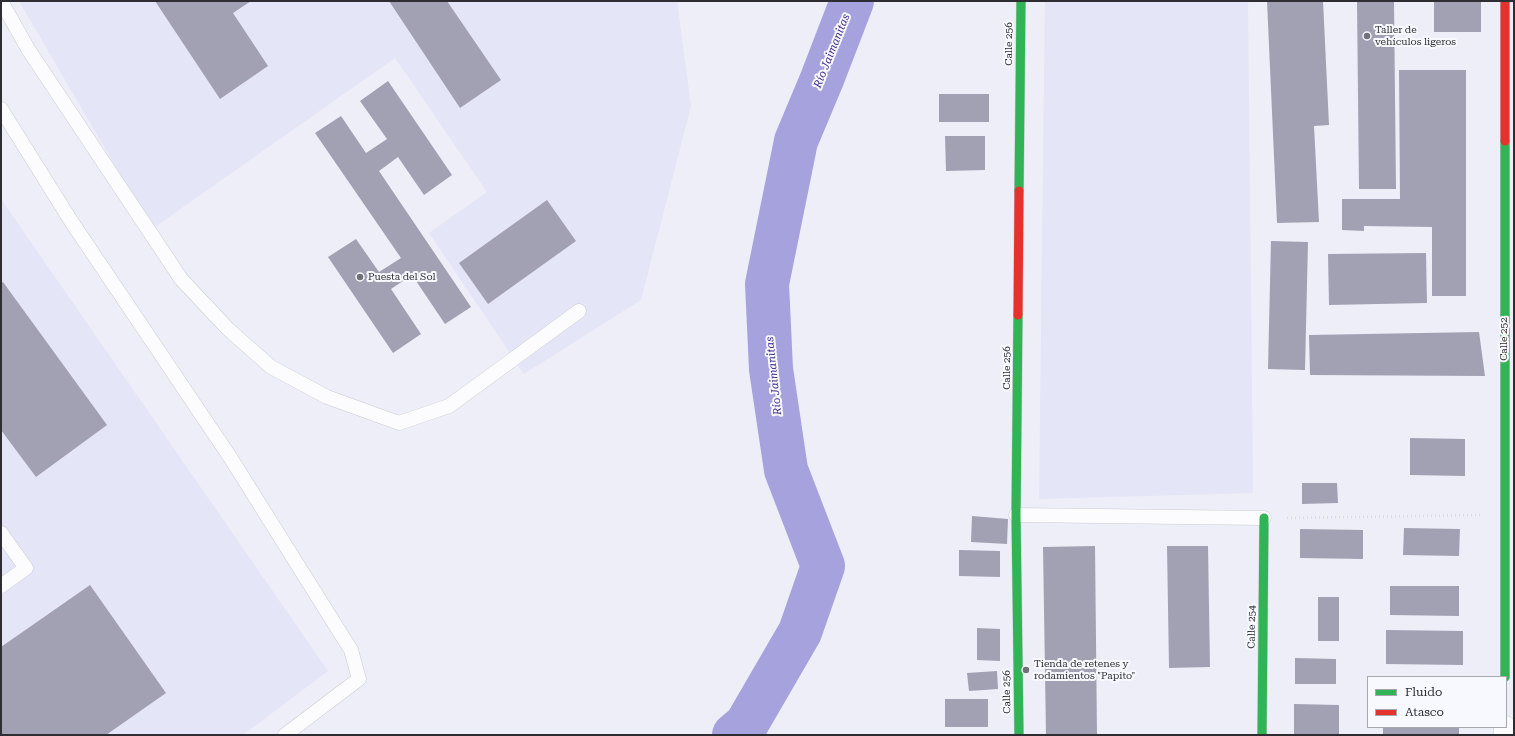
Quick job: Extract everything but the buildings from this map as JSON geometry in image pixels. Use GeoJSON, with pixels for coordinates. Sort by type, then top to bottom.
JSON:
{"type":"FeatureCollection","features":[{"type":"Feature","properties":{"kind":"street","name":"Calle 256"},"geometry":{"type":"LineString","coordinates":[[1019,735],[1016,514],[1021,1]]}},
{"type":"Feature","properties":{"kind":"street","name":"Calle 252"},"geometry":{"type":"LineString","coordinates":[[1505,1],[1505,676]]}},
{"type":"Feature","properties":{"kind":"street","name":"Calle 254"},"geometry":{"type":"LineString","coordinates":[[1262,735],[1264,518]]}},
{"type":"Feature","properties":{"kind":"lane"},"geometry":{"type":"LineString","coordinates":[[1,1],[28,49],[182,279],[228,329],[271,367],[327,397],[399,423],[449,406],[579,311]]}},
{"type":"Feature","properties":{"kind":"lane"},"geometry":{"type":"LineString","coordinates":[[1,109],[72,221],[230,457],[351,650],[359,679],[285,735]]}},
{"type":"Feature","properties":{"kind":"lane"},"geometry":{"type":"LineString","coordinates":[[1016,514],[1264,518]]}},
{"type":"Feature","properties":{"kind":"lane"},"geometry":{"type":"LineString","coordinates":[[1,533],[26,568],[1,586]]}},
{"type":"Feature","properties":{"kind":"path"},"geometry":{"type":"LineString","coordinates":[[1264,518],[1504,515]]}},
{"type":"Feature","properties":{"kind":"shaded area"},"geometry":{"type":"Polygon","coordinates":[[[19,1],[677,1],[691,106],[641,300],[524,374],[429,233],[487,192],[395,58],[152,229],[19,1]]]}},
{"type":"Feature","properties":{"kind":"shaded area"},"geometry":{"type":"Polygon","coordinates":[[[1045,1],[1248,1],[1253,493],[1039,499],[1045,1]]]}},
{"type":"Feature","properties":{"kind":"shaded area"},"geometry":{"type":"Polygon","coordinates":[[[1,199],[328,671],[243,735],[1,735],[1,199]]]}},
{"type":"Feature","properties":{"kind":"waterway","name":"Río Jaimanitas"},"geometry":{"type":"LineString","coordinates":[[734,735],[746,725],[800,632],[823,566],[786,470],[771,369],[767,284],[796,141],[852,1]]}},
{"type":"Feature","properties":{"kind":"traffic: fast"},"geometry":{"type":"LineString","coordinates":[[1019,191],[1021,1]]}},
{"type":"Feature","properties":{"kind":"traffic: fast"},"geometry":{"type":"LineString","coordinates":[[1505,141],[1505,676]]}},
{"type":"Feature","properties":{"kind":"traffic: fast"},"geometry":{"type":"LineString","coordinates":[[1018,315],[1016,515],[1019,735]]}},
{"type":"Feature","properties":{"kind":"traffic: fast"},"geometry":{"type":"LineString","coordinates":[[1262,735],[1264,518]]}},
{"type":"Feature","properties":{"kind":"traffic: jam"},"geometry":{"type":"LineString","coordinates":[[1505,1],[1505,141]]}},
{"type":"Feature","properties":{"kind":"traffic: jam"},"geometry":{"type":"LineString","coordinates":[[1018,315],[1019,191]]}},
{"type":"Feature","properties":{"kind":"place","name":"Taller de vehículos ligeros"},"geometry":{"type":"Point","coordinates":[1367,36]}},
{"type":"Feature","properties":{"kind":"place","name":"Puesta del Sol"},"geometry":{"type":"Point","coordinates":[360,277]}},
{"type":"Feature","properties":{"kind":"place","name":"Tienda de retenes y rodamientos \"Papito\""},"geometry":{"type":"Point","coordinates":[1026,670]}}]}
